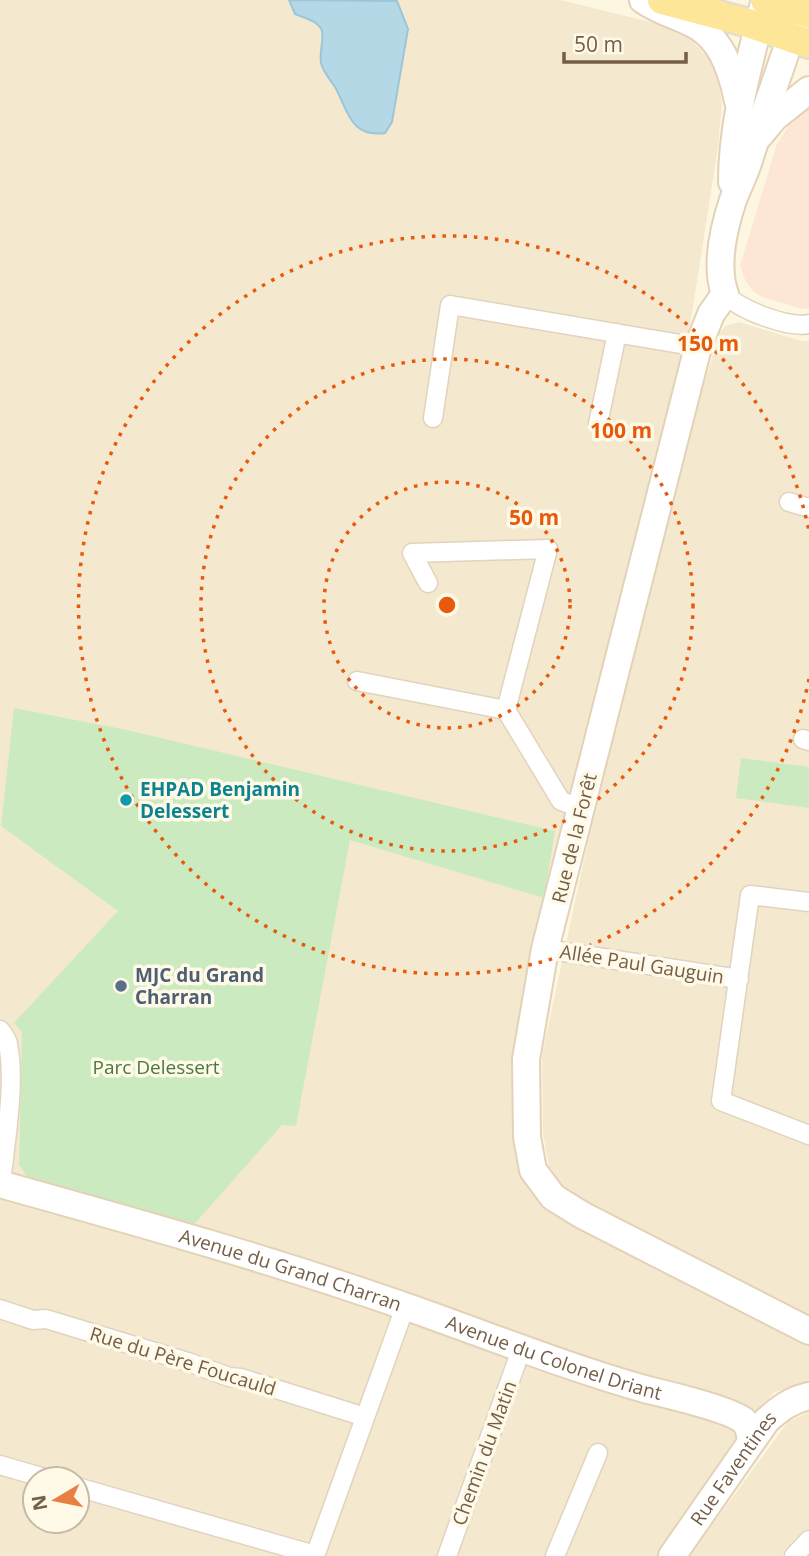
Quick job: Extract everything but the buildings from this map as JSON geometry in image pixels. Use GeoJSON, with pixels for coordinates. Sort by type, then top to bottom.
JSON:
{"type":"FeatureCollection","features":[{"type":"Feature","properties":{"kind":"main road"},"geometry":{"type":"LineString","coordinates":[[663,0],[763,9],[804,8]]}},
{"type":"Feature","properties":{"kind":"main road"},"geometry":{"type":"LineString","coordinates":[[763,9],[799,41]]}},
{"type":"Feature","properties":{"kind":"street"},"geometry":{"type":"LineString","coordinates":[[643,0],[660,11],[690,22],[708,34],[722,50],[732,71],[739,105]]}},
{"type":"Feature","properties":{"kind":"street"},"geometry":{"type":"LineString","coordinates":[[804,8],[799,41],[754,142],[749,163],[733,202],[720,261],[720,279],[725,294],[742,308],[789,323],[809,324]]}},
{"type":"Feature","properties":{"kind":"street"},"geometry":{"type":"LineString","coordinates":[[733,202],[732,158],[739,105],[763,9]]}},
{"type":"Feature","properties":{"kind":"street"},"geometry":{"type":"LineString","coordinates":[[754,142],[775,117],[809,90]]}},
{"type":"Feature","properties":{"kind":"street","name":"Rue de la Forêt"},"geometry":{"type":"LineString","coordinates":[[725,294],[710,314],[698,347],[545,949],[526,1059],[527,1137],[533,1170],[553,1198],[809,1331]]}},
{"type":"Feature","properties":{"kind":"street"},"geometry":{"type":"LineString","coordinates":[[433,418],[450,305],[698,347]]}},
{"type":"Feature","properties":{"kind":"street"},"geometry":{"type":"LineString","coordinates":[[598,424],[617,333]]}},
{"type":"Feature","properties":{"kind":"street"},"geometry":{"type":"LineString","coordinates":[[789,502],[809,508]]}},
{"type":"Feature","properties":{"kind":"street"},"geometry":{"type":"LineString","coordinates":[[428,583],[412,552],[548,549],[506,710],[561,801],[581,808]]}},
{"type":"Feature","properties":{"kind":"street"},"geometry":{"type":"LineString","coordinates":[[357,681],[506,710]]}},
{"type":"Feature","properties":{"kind":"street","name":"Allée Paul Gauguin"},"geometry":{"type":"LineString","coordinates":[[809,902],[750,895],[721,1101],[809,1135]]}},
{"type":"Feature","properties":{"kind":"street","name":"Allée Paul Gauguin"},"geometry":{"type":"LineString","coordinates":[[545,949],[738,979]]}},
{"type":"Feature","properties":{"kind":"street"},"geometry":{"type":"LineString","coordinates":[[0,1030],[8,1041],[10,1057],[9,1101],[0,1184]]}},
{"type":"Feature","properties":{"kind":"street","name":"Avenue du Grand Charran"},"geometry":{"type":"LineString","coordinates":[[0,1184],[183,1236],[405,1307],[315,1555]]}},
{"type":"Feature","properties":{"kind":"street","name":"Avenue du Colonel Driant"},"geometry":{"type":"LineString","coordinates":[[405,1307],[521,1350],[629,1385],[704,1405],[744,1422],[750,1430],[751,1441]]}},
{"type":"Feature","properties":{"kind":"street","name":"Rue du Père Foucauld"},"geometry":{"type":"LineString","coordinates":[[0,1309],[33,1320],[46,1319],[365,1417]]}},
{"type":"Feature","properties":{"kind":"street","name":"Chemin du Matin"},"geometry":{"type":"LineString","coordinates":[[447,1556],[521,1350]]}},
{"type":"Feature","properties":{"kind":"street","name":"Avenue du Colonel Driant"},"geometry":{"type":"LineString","coordinates":[[704,1405],[798,1400]]}},
{"type":"Feature","properties":{"kind":"street","name":"Rue Faventines"},"geometry":{"type":"LineString","coordinates":[[672,1556],[766,1421],[798,1400]]}},
{"type":"Feature","properties":{"kind":"street"},"geometry":{"type":"LineString","coordinates":[[555,1556],[598,1453]]}},
{"type":"Feature","properties":{"kind":"street"},"geometry":{"type":"LineString","coordinates":[[0,1465],[21,1471]]}},
{"type":"Feature","properties":{"kind":"street"},"geometry":{"type":"LineString","coordinates":[[91,1491],[315,1555]]}},
{"type":"Feature","properties":{"kind":"street"},"geometry":{"type":"LineString","coordinates":[[794,1556],[809,1540]]}},
{"type":"Feature","properties":{"kind":"shaded area"},"geometry":{"type":"Polygon","coordinates":[[[0,0],[560,0],[675,28],[709,59],[718,81],[722,102],[718,147],[675,405],[572,782],[519,1046],[521,1166],[809,1337],[809,1382],[775,1392],[753,1413],[658,1556],[0,1556],[0,0]]]}},
{"type":"Feature","properties":{"kind":"shaded area"},"geometry":{"type":"Polygon","coordinates":[[[809,107],[809,309],[802,309],[754,292],[746,282],[740,266],[777,144],[789,125],[809,107]]]}},
{"type":"Feature","properties":{"kind":"shaded area"},"geometry":{"type":"Polygon","coordinates":[[[739,322],[809,341],[809,1322],[569,1194],[549,1166],[543,1133],[542,1055],[599,790],[675,477],[720,332],[726,326],[739,322]]]}},
{"type":"Feature","properties":{"kind":"shaded area"},"geometry":{"type":"Polygon","coordinates":[[[809,1412],[809,1556],[689,1556],[788,1422],[809,1412]]]}},
{"type":"Feature","properties":{"kind":"green space","name":"Parc Delessert"},"geometry":{"type":"Polygon","coordinates":[[[14,708],[127,730],[555,831],[544,898],[350,840],[296,1126],[282,1125],[190,1229],[52,1189],[51,1183],[27,1176],[19,1165],[22,1032],[14,1023],[118,911],[1,826],[14,708]]]}},
{"type":"Feature","properties":{"kind":"green space"},"geometry":{"type":"Polygon","coordinates":[[[741,758],[809,767],[809,808],[736,798],[741,758]]]}},
{"type":"Feature","properties":{"kind":"water"},"geometry":{"type":"Polygon","coordinates":[[[289,0],[397,1],[408,29],[392,122],[385,133],[373,133],[357,127],[322,66],[322,31],[311,20],[295,14],[289,0]]]}},
{"type":"Feature","properties":{"kind":"place","name":"EHPAD Benjamin Delessert"},"geometry":{"type":"Point","coordinates":[126,800]}},
{"type":"Feature","properties":{"kind":"place","name":"MJC du Grand Charran"},"geometry":{"type":"Point","coordinates":[121,986]}}]}
